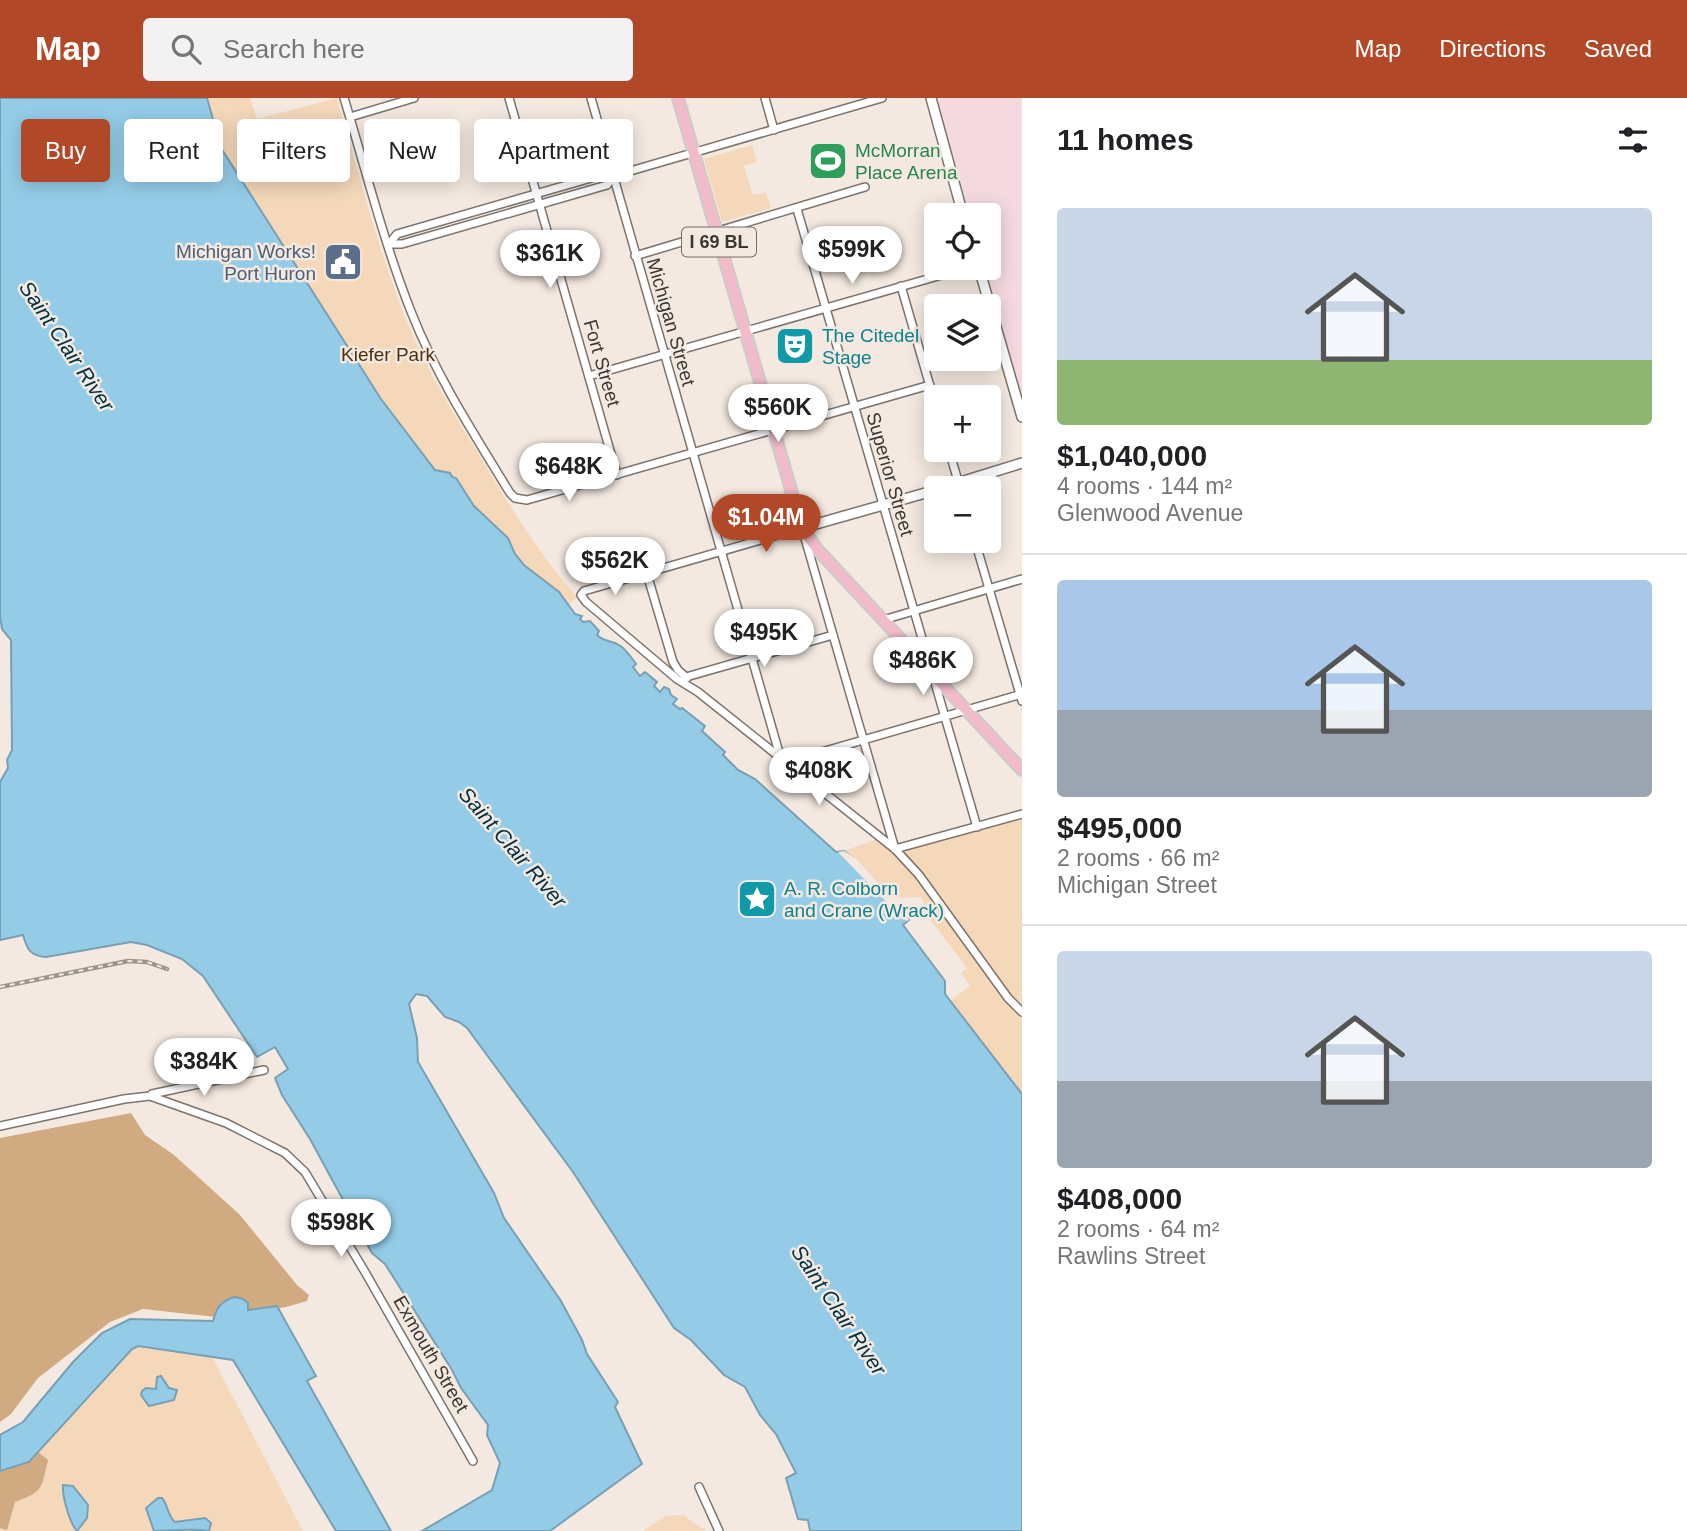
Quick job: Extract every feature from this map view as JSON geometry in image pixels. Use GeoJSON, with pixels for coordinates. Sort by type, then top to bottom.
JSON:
{"type":"FeatureCollection","features":[{"type":"Feature","properties":{"kind":"main road","name":"I 69 BL"},"geometry":{"type":"LineString","coordinates":[[678,98],[802,528],[818,550],[1022,769]]}},
{"type":"Feature","properties":{"kind":"street"},"geometry":{"type":"LineString","coordinates":[[344,98],[411,312],[436,368],[510,493],[519,499],[527,500],[617,475],[930,384],[901,286]]}},
{"type":"Feature","properties":{"kind":"street"},"geometry":{"type":"LineString","coordinates":[[350,117],[414,98]]}},
{"type":"Feature","properties":{"kind":"street","name":"Fort Street"},"geometry":{"type":"LineString","coordinates":[[509,98],[617,475]]}},
{"type":"Feature","properties":{"kind":"street","name":"Michigan Street"},"geometry":{"type":"LineString","coordinates":[[591,98],[597,119]]}},
{"type":"Feature","properties":{"kind":"street"},"geometry":{"type":"LineString","coordinates":[[765,98],[774,130]]}},
{"type":"Feature","properties":{"kind":"street"},"geometry":{"type":"LineString","coordinates":[[633,170],[882,98]]}},
{"type":"Feature","properties":{"kind":"street"},"geometry":{"type":"LineString","coordinates":[[930,98],[960,203]]}},
{"type":"Feature","properties":{"kind":"street"},"geometry":{"type":"LineString","coordinates":[[389,244],[397,234],[576,182]]}},
{"type":"Feature","properties":{"kind":"street"},"geometry":{"type":"LineString","coordinates":[[389,244],[402,244],[607,185],[609,182]]}},
{"type":"Feature","properties":{"kind":"street","name":"Michigan Street"},"geometry":{"type":"LineString","coordinates":[[615,182],[780,756]]}},
{"type":"Feature","properties":{"kind":"street"},"geometry":{"type":"LineString","coordinates":[[635,256],[865,187]]}},
{"type":"Feature","properties":{"kind":"street","name":"Superior Street"},"geometry":{"type":"LineString","coordinates":[[797,209],[976,827]]}},
{"type":"Feature","properties":{"kind":"street"},"geometry":{"type":"LineString","coordinates":[[589,376],[924,280]]}},
{"type":"Feature","properties":{"kind":"street"},"geometry":{"type":"LineString","coordinates":[[982,280],[1022,417]]}},
{"type":"Feature","properties":{"kind":"street"},"geometry":{"type":"LineString","coordinates":[[986,476],[1022,463]]}},
{"type":"Feature","properties":{"kind":"street"},"geometry":{"type":"LineString","coordinates":[[924,493],[721,551],[710,557],[584,591],[581,595],[677,679],[698,692],[895,849],[919,874],[1008,998],[1021,1011]]}},
{"type":"Feature","properties":{"kind":"street"},"geometry":{"type":"LineString","coordinates":[[802,528],[895,849]]}},
{"type":"Feature","properties":{"kind":"street"},"geometry":{"type":"LineString","coordinates":[[787,762],[1021,697],[979,553]]}},
{"type":"Feature","properties":{"kind":"street"},"geometry":{"type":"LineString","coordinates":[[647,574],[673,662],[698,692]]}},
{"type":"Feature","properties":{"kind":"street"},"geometry":{"type":"LineString","coordinates":[[883,620],[1022,579]]}},
{"type":"Feature","properties":{"kind":"street"},"geometry":{"type":"LineString","coordinates":[[686,677],[833,635]]}},
{"type":"Feature","properties":{"kind":"street"},"geometry":{"type":"LineString","coordinates":[[895,849],[1022,814]]}},
{"type":"Feature","properties":{"kind":"street","name":"Exmouth Street"},"geometry":{"type":"LineString","coordinates":[[0,1126],[264,1070]]}},
{"type":"Feature","properties":{"kind":"street","name":"Exmouth Street"},"geometry":{"type":"LineString","coordinates":[[138,1097],[161,1099],[226,1123],[285,1153],[300,1166],[365,1272],[473,1461]]}},
{"type":"Feature","properties":{"kind":"street"},"geometry":{"type":"LineString","coordinates":[[699,1487],[719,1531]]}},
{"type":"Feature","properties":{"kind":"shaded area"},"geometry":{"type":"Polygon","coordinates":[[[936,98],[1022,98],[1022,397],[1001,324],[1001,294],[992,294],[988,280],[1001,280],[1001,203],[967,203],[936,98]]]}},
{"type":"Feature","properties":{"kind":"shaded area"},"geometry":{"type":"Polygon","coordinates":[[[131,1113],[145,1135],[174,1155],[240,1215],[297,1285],[309,1295],[307,1301],[225,1318],[143,1309],[110,1322],[38,1378],[11,1414],[0,1422],[0,1138],[131,1113]]]}},
{"type":"Feature","properties":{"kind":"shaded area"},"geometry":{"type":"Polygon","coordinates":[[[38,1452],[48,1460],[40,1488],[15,1502],[7,1530],[0,1528],[0,1471],[29,1462],[38,1452]]]}},
{"type":"Feature","properties":{"kind":"green space"},"geometry":{"type":"Polygon","coordinates":[[[207,98],[250,98],[257,119],[237,119],[237,173],[223,151],[223,119],[213,119],[207,98]]]}},
{"type":"Feature","properties":{"kind":"green space"},"geometry":{"type":"Polygon","coordinates":[[[337,98],[343,119],[257,119],[337,98]]]}},
{"type":"Feature","properties":{"kind":"green space","name":"Kiefer Park"},"geometry":{"type":"Polygon","coordinates":[[[350,143],[395,290],[428,368],[510,506],[535,544],[577,597],[568,606],[559,592],[524,565],[515,554],[508,538],[474,506],[456,478],[450,473],[435,470],[381,399],[243,182],[350,182],[350,143]]]}},
{"type":"Feature","properties":{"kind":"green space"},"geometry":{"type":"Polygon","coordinates":[[[752,145],[757,162],[744,166],[753,195],[766,192],[771,208],[722,222],[704,159],[752,145]]]}},
{"type":"Feature","properties":{"kind":"green space"},"geometry":{"type":"Polygon","coordinates":[[[1022,816],[1022,1094],[950,1001],[970,986],[961,973],[967,968],[932,922],[921,897],[891,898],[844,851],[877,839],[893,852],[1022,816]]]}},
{"type":"Feature","properties":{"kind":"green space"},"geometry":{"type":"Polygon","coordinates":[[[138,1346],[212,1357],[303,1531],[0,1531],[0,1471],[29,1461],[96,1390],[124,1355],[138,1346]]]}},
{"type":"Feature","properties":{"kind":"green space"},"geometry":{"type":"Polygon","coordinates":[[[683,1515],[706,1531],[643,1531],[665,1516],[683,1515]]]}},
{"type":"Feature","properties":{"kind":"water","name":"Saint Clair River"},"geometry":{"type":"Polygon","coordinates":[[[0,98],[207,98],[213,119],[124,119],[124,182],[223,182],[223,151],[237,173],[237,182],[243,182],[381,399],[435,470],[450,473],[456,478],[474,506],[508,538],[515,554],[524,565],[559,592],[575,614],[582,616],[580,619],[583,622],[590,621],[599,631],[597,635],[624,649],[636,664],[633,667],[640,676],[645,672],[657,682],[654,686],[660,692],[664,687],[669,689],[671,695],[677,699],[673,704],[705,726],[702,731],[725,752],[723,755],[738,770],[755,779],[836,852],[844,851],[854,859],[909,920],[903,925],[945,981],[945,994],[1022,1094],[1022,1531],[810,1531],[808,1520],[798,1519],[786,1478],[796,1473],[776,1434],[760,1415],[745,1387],[724,1375],[691,1340],[674,1328],[573,1172],[467,1028],[445,1017],[427,996],[416,994],[409,1004],[417,1038],[418,1062],[494,1193],[504,1218],[561,1301],[587,1354],[618,1402],[615,1407],[642,1464],[550,1531],[422,1531],[492,1490],[500,1463],[487,1435],[488,1425],[461,1388],[385,1264],[372,1253],[310,1139],[282,1095],[275,1078],[288,1069],[275,1047],[257,1057],[203,976],[182,959],[147,945],[131,942],[46,957],[30,951],[23,935],[0,940],[0,782],[8,768],[7,760],[12,750],[11,640],[2,629],[0,98]]]}},
{"type":"Feature","properties":{"kind":"water"},"geometry":{"type":"Polygon","coordinates":[[[234,1297],[248,1303],[248,1310],[277,1306],[316,1376],[307,1381],[391,1531],[336,1531],[233,1360],[138,1346],[132,1349],[29,1462],[0,1471],[0,1435],[23,1422],[73,1362],[102,1333],[130,1319],[213,1321],[220,1306],[234,1297]]]}},
{"type":"Feature","properties":{"kind":"water"},"geometry":{"type":"Polygon","coordinates":[[[161,1376],[169,1388],[177,1390],[174,1400],[149,1406],[141,1395],[142,1391],[146,1388],[156,1389],[157,1377],[161,1376]]]}},
{"type":"Feature","properties":{"kind":"water"},"geometry":{"type":"Polygon","coordinates":[[[63,1485],[73,1486],[88,1505],[87,1518],[77,1531],[67,1510],[63,1485]]]}},
{"type":"Feature","properties":{"kind":"water"},"geometry":{"type":"Polygon","coordinates":[[[158,1498],[162,1498],[175,1522],[205,1518],[211,1523],[209,1531],[154,1531],[146,1508],[158,1498]]]}},
{"type":"Feature","properties":{"kind":"pier"},"geometry":{"type":"Polygon","coordinates":[[[844,851],[855,858],[909,920],[899,915],[838,852],[844,851]]]}},
{"type":"Feature","properties":{"kind":"railway"},"geometry":{"type":"LineString","coordinates":[[0,987],[128,961],[147,962],[167,969]]}},
{"type":"Feature","properties":{"kind":"place","name":"McMorran Place Arena"},"geometry":{"type":"Point","coordinates":[828,161]}},
{"type":"Feature","properties":{"kind":"place","name":"Michigan Works! Port Huron"},"geometry":{"type":"Point","coordinates":[343,262]}},
{"type":"Feature","properties":{"kind":"place","name":"The Citedel Stage"},"geometry":{"type":"Point","coordinates":[795,346]}},
{"type":"Feature","properties":{"kind":"place","name":"A. R. Colborn and Crane (Wrack)"},"geometry":{"type":"Point","coordinates":[757,899]}}]}
